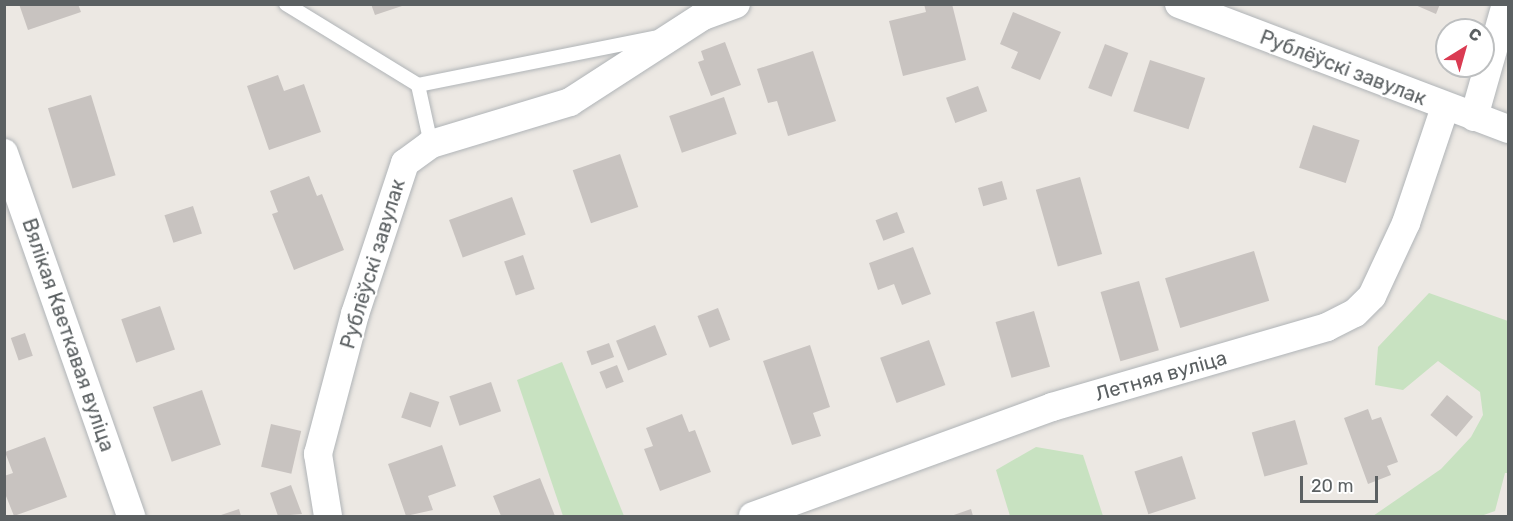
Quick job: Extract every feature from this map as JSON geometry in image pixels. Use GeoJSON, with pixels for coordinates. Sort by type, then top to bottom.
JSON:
{"type":"FeatureCollection","features":[{"type":"Feature","properties":{"kind":"street","name":"Рублёўскі завулак"},"geometry":{"type":"LineString","coordinates":[[328,516],[318,454],[355,314],[405,163],[431,144],[570,102],[703,16],[736,4]]}},
{"type":"Feature","properties":{"kind":"street","name":"Рублёўскі завулак"},"geometry":{"type":"LineString","coordinates":[[1179,4],[1445,107],[1509,129]]}},
{"type":"Feature","properties":{"kind":"street"},"geometry":{"type":"LineString","coordinates":[[1474,117],[1506,4]]}},
{"type":"Feature","properties":{"kind":"street","name":"Летняя вуліца"},"geometry":{"type":"LineString","coordinates":[[753,516],[1052,407],[1327,327],[1355,313],[1372,296],[1406,223],[1445,107]]}},
{"type":"Feature","properties":{"kind":"street","name":"Вялікая Кветкавая вуліца"},"geometry":{"type":"LineString","coordinates":[[4,153],[131,516]]}},
{"type":"Feature","properties":{"kind":"lane"},"geometry":{"type":"LineString","coordinates":[[286,4],[418,85],[673,35]]}},
{"type":"Feature","properties":{"kind":"lane"},"geometry":{"type":"LineString","coordinates":[[418,85],[431,144]]}},
{"type":"Feature","properties":{"kind":"green space"},"geometry":{"type":"Polygon","coordinates":[[[1429,293],[1508,321],[1508,473],[1505,473],[1495,511],[1481,516],[1373,516],[1441,469],[1471,437],[1483,415],[1480,392],[1438,361],[1403,390],[1375,385],[1378,347],[1429,293]]]}},
{"type":"Feature","properties":{"kind":"green space"},"geometry":{"type":"Polygon","coordinates":[[[562,362],[624,516],[563,516],[517,380],[562,362]]]}},
{"type":"Feature","properties":{"kind":"green space"},"geometry":{"type":"Polygon","coordinates":[[[1036,447],[1083,455],[1103,516],[1010,516],[996,470],[1036,447]]]}},
{"type":"Feature","properties":{"kind":"building"},"geometry":{"type":"Polygon","coordinates":[[[19,4],[78,4],[81,12],[28,30],[19,4]]]}},
{"type":"Feature","properties":{"kind":"building"},"geometry":{"type":"Polygon","coordinates":[[[371,4],[405,4],[405,5],[375,15],[371,4]]]}},
{"type":"Feature","properties":{"kind":"building"},"geometry":{"type":"Polygon","coordinates":[[[924,4],[952,4],[966,60],[903,76],[889,21],[926,12],[924,4]]]}},
{"type":"Feature","properties":{"kind":"building"},"geometry":{"type":"Polygon","coordinates":[[[1413,4],[1440,4],[1436,14],[1413,4]]]}},
{"type":"Feature","properties":{"kind":"building"},"geometry":{"type":"Polygon","coordinates":[[[1013,12],[1061,32],[1040,80],[1011,68],[1018,52],[1000,44],[1013,12]]]}},
{"type":"Feature","properties":{"kind":"building"},"geometry":{"type":"Polygon","coordinates":[[[725,42],[741,85],[711,96],[698,62],[704,60],[701,51],[725,42]]]}},
{"type":"Feature","properties":{"kind":"building"},"geometry":{"type":"Polygon","coordinates":[[[1105,44],[1128,53],[1111,97],[1088,88],[1105,44]]]}},
{"type":"Feature","properties":{"kind":"building"},"geometry":{"type":"Polygon","coordinates":[[[813,51],[836,121],[788,136],[777,101],[768,103],[757,69],[813,51]]]}},
{"type":"Feature","properties":{"kind":"building"},"geometry":{"type":"Polygon","coordinates":[[[1150,60],[1205,78],[1188,129],[1133,111],[1150,60]]]}},
{"type":"Feature","properties":{"kind":"building"},"geometry":{"type":"Polygon","coordinates":[[[278,75],[284,91],[304,84],[321,132],[269,150],[247,86],[278,75]]]}},
{"type":"Feature","properties":{"kind":"building"},"geometry":{"type":"Polygon","coordinates":[[[978,86],[987,111],[955,123],[946,98],[978,86]]]}},
{"type":"Feature","properties":{"kind":"building"},"geometry":{"type":"Polygon","coordinates":[[[91,95],[116,175],[73,188],[48,108],[91,95]]]}},
{"type":"Feature","properties":{"kind":"building"},"geometry":{"type":"Polygon","coordinates":[[[724,97],[737,134],[682,153],[669,116],[724,97]]]}},
{"type":"Feature","properties":{"kind":"building"},"geometry":{"type":"Polygon","coordinates":[[[1313,125],[1360,140],[1346,183],[1299,168],[1313,125]]]}},
{"type":"Feature","properties":{"kind":"building"},"geometry":{"type":"Polygon","coordinates":[[[620,154],[638,207],[591,223],[573,170],[620,154]]]}},
{"type":"Feature","properties":{"kind":"building"},"geometry":{"type":"Polygon","coordinates":[[[309,176],[317,196],[322,194],[344,250],[294,270],[272,214],[278,212],[270,191],[309,176]]]}},
{"type":"Feature","properties":{"kind":"building"},"geometry":{"type":"Polygon","coordinates":[[[1080,177],[1102,254],[1058,267],[1036,190],[1080,177]]]}},
{"type":"Feature","properties":{"kind":"building"},"geometry":{"type":"Polygon","coordinates":[[[1002,181],[1007,199],[983,206],[978,188],[1002,181]]]}},
{"type":"Feature","properties":{"kind":"building"},"geometry":{"type":"Polygon","coordinates":[[[512,197],[526,235],[463,258],[449,220],[512,197]]]}},
{"type":"Feature","properties":{"kind":"building"},"geometry":{"type":"Polygon","coordinates":[[[193,206],[202,234],[173,243],[164,215],[193,206]]]}},
{"type":"Feature","properties":{"kind":"building"},"geometry":{"type":"Polygon","coordinates":[[[897,212],[905,233],[883,241],[876,220],[897,212]]]}},
{"type":"Feature","properties":{"kind":"building"},"geometry":{"type":"Polygon","coordinates":[[[913,247],[931,294],[902,305],[894,284],[878,290],[869,263],[913,247]]]}},
{"type":"Feature","properties":{"kind":"building"},"geometry":{"type":"Polygon","coordinates":[[[1254,251],[1269,301],[1180,328],[1165,278],[1254,251]]]}},
{"type":"Feature","properties":{"kind":"building"},"geometry":{"type":"Polygon","coordinates":[[[523,255],[535,289],[516,296],[504,262],[523,255]]]}},
{"type":"Feature","properties":{"kind":"building"},"geometry":{"type":"Polygon","coordinates":[[[1139,281],[1159,350],[1120,361],[1101,292],[1139,281]]]}},
{"type":"Feature","properties":{"kind":"building"},"geometry":{"type":"Polygon","coordinates":[[[160,306],[175,349],[136,363],[121,319],[160,306]]]}},
{"type":"Feature","properties":{"kind":"building"},"geometry":{"type":"Polygon","coordinates":[[[718,308],[730,340],[710,348],[697,316],[718,308]]]}},
{"type":"Feature","properties":{"kind":"building"},"geometry":{"type":"Polygon","coordinates":[[[1034,311],[1050,367],[1012,378],[996,322],[1034,311]]]}},
{"type":"Feature","properties":{"kind":"building"},"geometry":{"type":"Polygon","coordinates":[[[655,325],[667,355],[628,370],[616,341],[655,325]]]}},
{"type":"Feature","properties":{"kind":"building"},"geometry":{"type":"Polygon","coordinates":[[[25,333],[33,356],[19,361],[11,338],[25,333]]]}},
{"type":"Feature","properties":{"kind":"building"},"geometry":{"type":"Polygon","coordinates":[[[929,340],[945,385],[897,403],[880,358],[929,340]]]}},
{"type":"Feature","properties":{"kind":"building"},"geometry":{"type":"Polygon","coordinates":[[[609,343],[614,357],[592,365],[586,351],[609,343]]]}},
{"type":"Feature","properties":{"kind":"building"},"geometry":{"type":"Polygon","coordinates":[[[810,345],[830,407],[813,413],[821,436],[792,445],[763,361],[810,345]]]}},
{"type":"Feature","properties":{"kind":"building"},"geometry":{"type":"Polygon","coordinates":[[[617,365],[624,382],[606,389],[599,372],[617,365]]]}},
{"type":"Feature","properties":{"kind":"building"},"geometry":{"type":"Polygon","coordinates":[[[491,382],[501,411],[459,426],[449,396],[491,382]]]}},
{"type":"Feature","properties":{"kind":"building"},"geometry":{"type":"Polygon","coordinates":[[[202,390],[221,445],[172,462],[153,407],[202,390]]]}},
{"type":"Feature","properties":{"kind":"building"},"geometry":{"type":"Polygon","coordinates":[[[410,392],[439,402],[431,428],[401,418],[410,392]]]}},
{"type":"Feature","properties":{"kind":"building"},"geometry":{"type":"Polygon","coordinates":[[[1447,395],[1473,417],[1456,437],[1430,415],[1447,395]]]}},
{"type":"Feature","properties":{"kind":"building"},"geometry":{"type":"Polygon","coordinates":[[[1368,409],[1372,420],[1381,417],[1398,462],[1387,466],[1391,475],[1368,484],[1344,418],[1368,409]]]}},
{"type":"Feature","properties":{"kind":"building"},"geometry":{"type":"Polygon","coordinates":[[[682,414],[689,432],[695,430],[711,472],[660,491],[644,449],[653,446],[646,428],[682,414]]]}},
{"type":"Feature","properties":{"kind":"building"},"geometry":{"type":"Polygon","coordinates":[[[1295,420],[1308,464],[1264,477],[1252,432],[1295,420]]]}},
{"type":"Feature","properties":{"kind":"building"},"geometry":{"type":"Polygon","coordinates":[[[271,424],[301,431],[291,474],[261,467],[271,424]]]}},
{"type":"Feature","properties":{"kind":"building"},"geometry":{"type":"Polygon","coordinates":[[[45,437],[67,497],[14,516],[4,491],[4,476],[13,473],[5,452],[45,437]]]}},
{"type":"Feature","properties":{"kind":"building"},"geometry":{"type":"Polygon","coordinates":[[[442,445],[456,486],[428,496],[433,510],[406,516],[388,464],[442,445]]]}},
{"type":"Feature","properties":{"kind":"building"},"geometry":{"type":"Polygon","coordinates":[[[1182,456],[1196,499],[1148,514],[1134,471],[1182,456]]]}},
{"type":"Feature","properties":{"kind":"building"},"geometry":{"type":"Polygon","coordinates":[[[540,478],[555,516],[501,516],[493,496],[540,478]]]}},
{"type":"Feature","properties":{"kind":"building"},"geometry":{"type":"Polygon","coordinates":[[[291,485],[302,514],[278,516],[270,493],[291,485]]]}},
{"type":"Feature","properties":{"kind":"building"},"geometry":{"type":"Polygon","coordinates":[[[239,509],[241,516],[218,516],[239,509]]]}},
{"type":"Feature","properties":{"kind":"building"},"geometry":{"type":"Polygon","coordinates":[[[971,509],[973,516],[951,516],[971,509]]]}}]}
